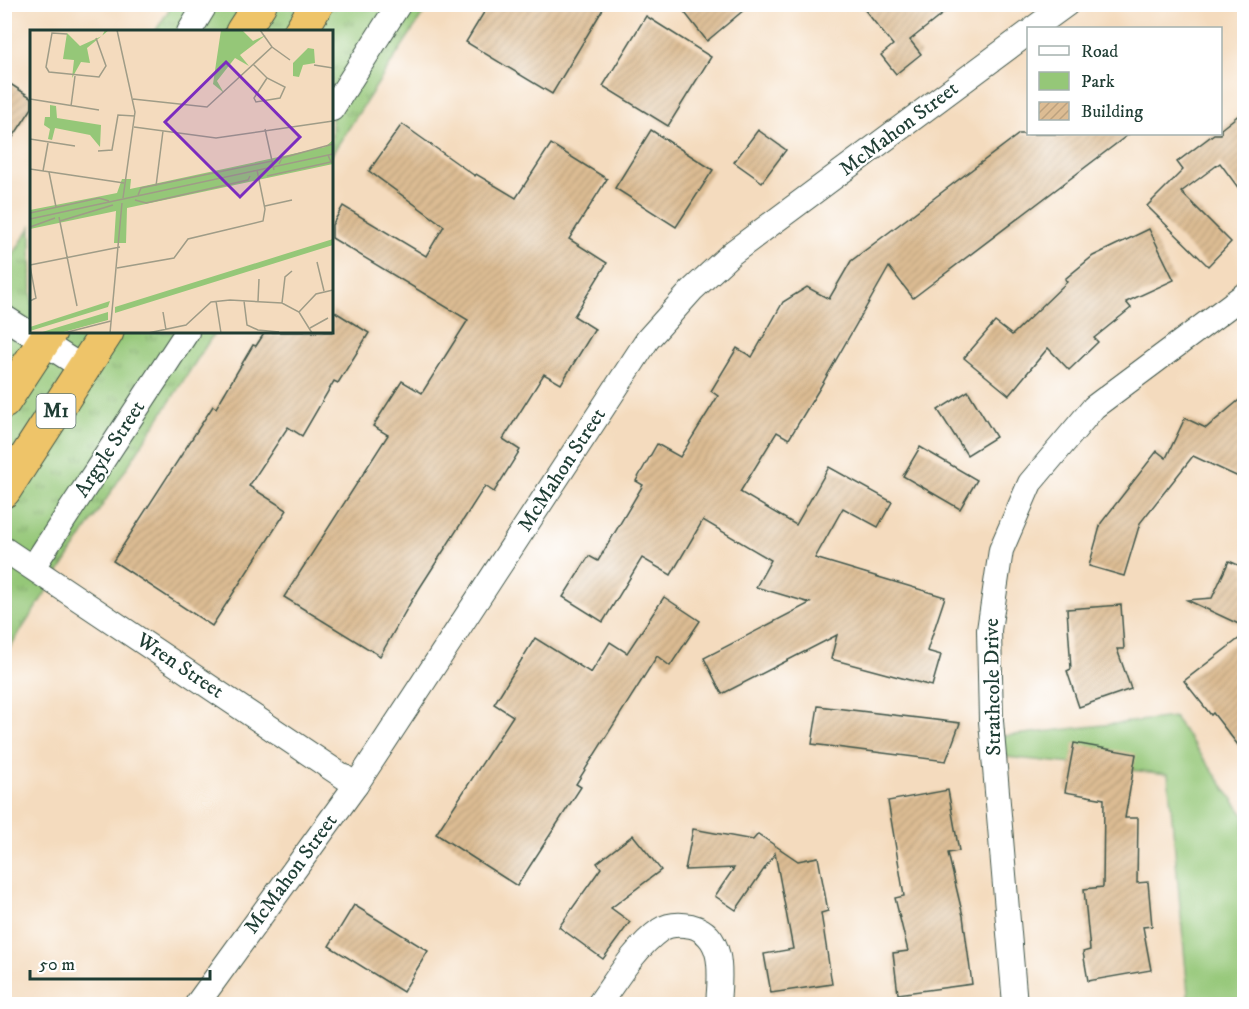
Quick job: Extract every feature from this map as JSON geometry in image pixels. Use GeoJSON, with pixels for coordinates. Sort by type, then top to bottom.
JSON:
{"type":"FeatureCollection","features":[{"type":"Feature","properties":{"kind":"highway"},"geometry":{"type":"LineString","coordinates":[[244,30],[260,4]]}},
{"type":"Feature","properties":{"kind":"highway"},"geometry":{"type":"LineString","coordinates":[[301,30],[317,4]]}},
{"type":"Feature","properties":{"kind":"highway","name":"M1"},"geometry":{"type":"LineString","coordinates":[[4,491],[106,333]]}},
{"type":"Feature","properties":{"kind":"highway","name":"M1"},"geometry":{"type":"LineString","coordinates":[[4,402],[46,337]]}},
{"type":"Feature","properties":{"kind":"street"},"geometry":{"type":"LineString","coordinates":[[190,30],[206,4]]}},
{"type":"Feature","properties":{"kind":"street"},"geometry":{"type":"LineString","coordinates":[[333,107],[399,4]]}},
{"type":"Feature","properties":{"kind":"street"},"geometry":{"type":"LineString","coordinates":[[1035,27],[1067,4]]}},
{"type":"Feature","properties":{"kind":"street","name":"McMahon Street"},"geometry":{"type":"LineString","coordinates":[[197,1005],[356,785],[634,359],[655,331],[692,290],[732,253],[1027,34]]}},
{"type":"Feature","properties":{"kind":"street","name":"Strathcole Drive"},"geometry":{"type":"LineString","coordinates":[[1015,1005],[990,721],[989,630],[1001,550],[1030,483],[1094,407],[1245,295]]}},
{"type":"Feature","properties":{"kind":"street"},"geometry":{"type":"LineString","coordinates":[[4,317],[30,329]]}},
{"type":"Feature","properties":{"kind":"street","name":"Argyle Street"},"geometry":{"type":"LineString","coordinates":[[33,567],[186,333]]}},
{"type":"Feature","properties":{"kind":"street"},"geometry":{"type":"LineString","coordinates":[[46,337],[83,368]]}},
{"type":"Feature","properties":{"kind":"street","name":"Wren Street"},"geometry":{"type":"LineString","coordinates":[[4,549],[356,785]]}},
{"type":"Feature","properties":{"kind":"street"},"geometry":{"type":"LineString","coordinates":[[599,1005],[641,948],[662,929],[681,924],[699,928],[715,943],[720,966],[718,1005]]}},
{"type":"Feature","properties":{"kind":"green space"},"geometry":{"type":"Polygon","coordinates":[[[172,5],[429,5],[333,152],[333,30],[156,30],[172,5]]]}},
{"type":"Feature","properties":{"kind":"green space"},"geometry":{"type":"Polygon","coordinates":[[[30,228],[30,333],[214,333],[5,655],[5,268],[30,228]]]}},
{"type":"Feature","properties":{"kind":"green space"},"geometry":{"type":"Polygon","coordinates":[[[1174,717],[1244,815],[1244,1004],[1189,1004],[1168,774],[997,756],[996,737],[1174,717]]]}},
{"type":"Feature","properties":{"kind":"building"},"geometry":{"type":"Polygon","coordinates":[[[489,4],[606,4],[552,94],[466,42],[489,4]]]}},
{"type":"Feature","properties":{"kind":"building"},"geometry":{"type":"Polygon","coordinates":[[[678,4],[751,4],[707,41],[678,4]]]}},
{"type":"Feature","properties":{"kind":"building"},"geometry":{"type":"Polygon","coordinates":[[[860,4],[955,4],[910,40],[921,54],[896,74],[881,55],[893,45],[860,4]]]}},
{"type":"Feature","properties":{"kind":"building"},"geometry":{"type":"Polygon","coordinates":[[[646,16],[711,57],[668,126],[603,86],[646,16]]]}},
{"type":"Feature","properties":{"kind":"building"},"geometry":{"type":"Polygon","coordinates":[[[4,80],[30,97],[30,111],[4,151],[4,80]]]}},
{"type":"Feature","properties":{"kind":"building"},"geometry":{"type":"Polygon","coordinates":[[[1245,110],[1245,197],[1220,163],[1181,192],[1231,242],[1208,266],[1147,206],[1183,170],[1177,162],[1213,135],[1222,135],[1222,128],[1245,110]]]}},
{"type":"Feature","properties":{"kind":"building"},"geometry":{"type":"Polygon","coordinates":[[[402,124],[475,176],[476,174],[516,198],[551,144],[607,179],[569,239],[607,263],[574,316],[595,329],[561,384],[544,374],[503,439],[520,450],[494,492],[485,486],[412,600],[380,656],[284,597],[388,435],[373,426],[402,381],[422,393],[468,320],[333,239],[333,223],[343,206],[426,256],[444,226],[369,171],[402,124]]]}},
{"type":"Feature","properties":{"kind":"building"},"geometry":{"type":"Polygon","coordinates":[[[651,130],[713,170],[676,227],[615,188],[651,130]]]}},
{"type":"Feature","properties":{"kind":"building"},"geometry":{"type":"Polygon","coordinates":[[[758,130],[786,150],[762,182],[734,162],[758,130]]]}},
{"type":"Feature","properties":{"kind":"building"},"geometry":{"type":"Polygon","coordinates":[[[1019,134],[1128,135],[913,298],[889,267],[789,439],[777,432],[740,492],[796,525],[829,467],[892,502],[878,527],[843,508],[815,558],[945,597],[927,651],[941,655],[932,686],[831,659],[837,635],[722,694],[704,658],[810,603],[756,587],[771,560],[703,520],[671,575],[642,558],[603,622],[563,597],[589,556],[598,561],[643,485],[636,481],[657,444],[680,457],[718,396],[711,391],[737,348],[752,357],[783,302],[807,287],[829,299],[851,261],[1019,134]]]}},
{"type":"Feature","properties":{"kind":"building"},"geometry":{"type":"Polygon","coordinates":[[[1149,229],[1174,280],[1126,302],[1131,308],[1094,338],[1098,342],[1069,370],[1048,348],[1009,395],[964,358],[995,322],[1012,335],[1067,282],[1065,279],[1093,256],[1149,229]]]}},
{"type":"Feature","properties":{"kind":"building"},"geometry":{"type":"Polygon","coordinates":[[[333,311],[369,333],[338,383],[334,381],[302,436],[288,427],[249,486],[287,510],[212,626],[113,561],[213,406],[216,408],[253,345],[256,346],[264,333],[333,333],[333,311]]]}},
{"type":"Feature","properties":{"kind":"building"},"geometry":{"type":"Polygon","coordinates":[[[968,391],[996,437],[967,455],[938,410],[968,391]]]}},
{"type":"Feature","properties":{"kind":"building"},"geometry":{"type":"Polygon","coordinates":[[[1245,395],[1245,480],[1193,456],[1140,523],[1124,576],[1089,566],[1101,523],[1157,451],[1166,458],[1185,418],[1206,428],[1245,395]]]}},
{"type":"Feature","properties":{"kind":"building"},"geometry":{"type":"Polygon","coordinates":[[[920,447],[977,480],[960,509],[903,476],[920,447]]]}},
{"type":"Feature","properties":{"kind":"building"},"geometry":{"type":"Polygon","coordinates":[[[1229,561],[1245,568],[1245,627],[1187,600],[1212,598],[1229,561]]]}},
{"type":"Feature","properties":{"kind":"building"},"geometry":{"type":"Polygon","coordinates":[[[664,597],[700,621],[670,666],[657,656],[576,784],[581,787],[517,886],[436,834],[513,716],[494,704],[535,638],[591,673],[610,642],[627,653],[664,597]]]}},
{"type":"Feature","properties":{"kind":"building"},"geometry":{"type":"Polygon","coordinates":[[[1121,605],[1124,649],[1117,649],[1131,689],[1079,707],[1067,671],[1071,669],[1067,609],[1121,605]]]}},
{"type":"Feature","properties":{"kind":"building"},"geometry":{"type":"Polygon","coordinates":[[[1245,634],[1245,754],[1184,681],[1245,634]]]}},
{"type":"Feature","properties":{"kind":"building"},"geometry":{"type":"Polygon","coordinates":[[[818,706],[960,723],[946,761],[812,744],[818,706]]]}},
{"type":"Feature","properties":{"kind":"building"},"geometry":{"type":"Polygon","coordinates":[[[1074,743],[1136,754],[1125,818],[1138,818],[1137,883],[1148,882],[1152,926],[1143,927],[1151,970],[1088,981],[1083,952],[1090,950],[1084,889],[1103,887],[1104,799],[1065,792],[1074,743]]]}},
{"type":"Feature","properties":{"kind":"building"},"geometry":{"type":"Polygon","coordinates":[[[948,790],[959,851],[948,853],[963,916],[972,984],[898,994],[893,953],[908,951],[895,898],[904,896],[888,801],[948,790]]]}},
{"type":"Feature","properties":{"kind":"building"},"geometry":{"type":"Polygon","coordinates":[[[693,829],[753,840],[758,834],[798,861],[818,857],[828,911],[821,913],[832,984],[771,993],[764,954],[793,949],[775,853],[736,910],[715,896],[734,868],[685,870],[693,829]]]}},
{"type":"Feature","properties":{"kind":"building"},"geometry":{"type":"Polygon","coordinates":[[[633,835],[661,870],[611,908],[630,922],[603,959],[559,927],[601,868],[597,863],[633,835]]]}},
{"type":"Feature","properties":{"kind":"building"},"geometry":{"type":"Polygon","coordinates":[[[354,905],[428,951],[403,992],[329,946],[354,905]]]}}]}
